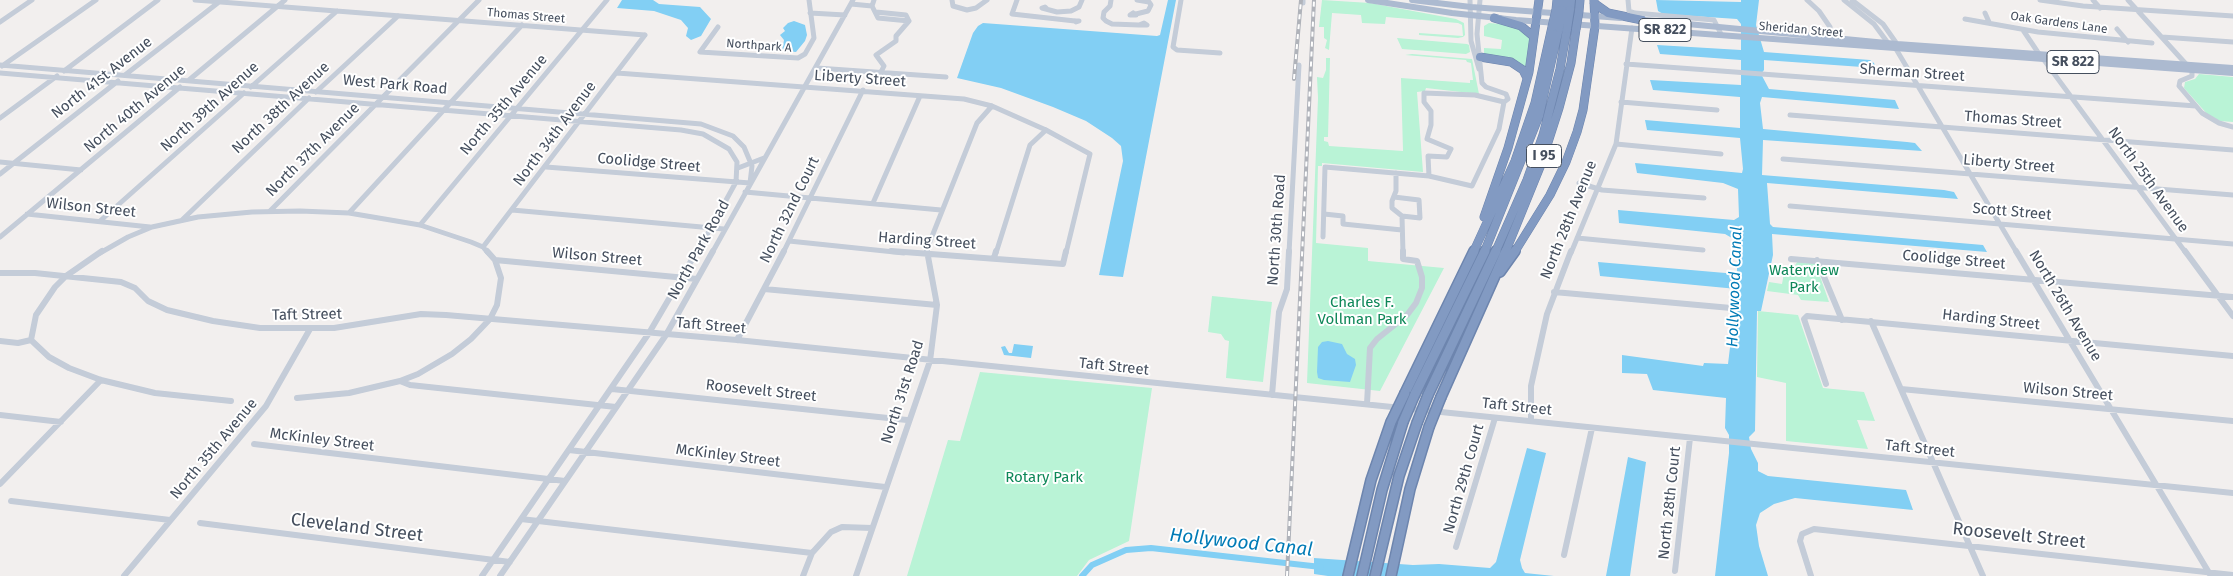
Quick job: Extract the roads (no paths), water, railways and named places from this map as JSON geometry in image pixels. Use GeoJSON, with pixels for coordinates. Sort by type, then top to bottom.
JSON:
{"type":"FeatureCollection","features":[{"type":"Feature","properties":{"kind":"highway"},"geometry":{"type":"LineString","coordinates":[[1466,269],[1508,148],[1527,78],[1539,0]]}},
{"type":"Feature","properties":{"kind":"highway"},"geometry":{"type":"LineString","coordinates":[[1375,576],[1399,476],[1417,423],[1428,395],[1493,258],[1527,180],[1543,135],[1553,97],[1564,28],[1556,0]]}},
{"type":"Feature","properties":{"kind":"highway"},"geometry":{"type":"LineString","coordinates":[[1559,10],[1563,0]]}},
{"type":"Feature","properties":{"kind":"highway"},"geometry":{"type":"LineString","coordinates":[[1362,576],[1382,490],[1410,394],[1496,226],[1539,116],[1570,10],[1571,0]]}},
{"type":"Feature","properties":{"kind":"highway","name":"I 95"},"geometry":{"type":"LineString","coordinates":[[1348,576],[1371,480],[1391,422],[1410,394],[1515,161],[1564,28],[1579,11],[1580,0]]}},
{"type":"Feature","properties":{"kind":"highway"},"geometry":{"type":"LineString","coordinates":[[1495,278],[1508,263],[1541,210],[1566,162],[1577,132],[1583,110],[1586,78],[1595,26],[1594,2]]}},
{"type":"Feature","properties":{"kind":"highway"},"geometry":{"type":"LineString","coordinates":[[1594,2],[1608,13],[1642,20]]}},
{"type":"Feature","properties":{"kind":"highway"},"geometry":{"type":"LineString","coordinates":[[1494,18],[1521,26],[1533,36]]}},
{"type":"Feature","properties":{"kind":"highway","name":"I 95"},"geometry":{"type":"LineString","coordinates":[[1391,576],[1410,489],[1429,427],[1526,205],[1557,116],[1571,63],[1564,28]]}},
{"type":"Feature","properties":{"kind":"highway"},"geometry":{"type":"LineString","coordinates":[[1480,57],[1511,62],[1523,70],[1527,78]]}},
{"type":"Feature","properties":{"kind":"main road","name":"Sheridan Street"},"geometry":{"type":"LineString","coordinates":[[1368,0],[1470,16],[1535,22],[1736,36],[1773,35],[1888,43],[1896,46],[2233,73]]}},
{"type":"Feature","properties":{"kind":"main road","name":"Sheridan Street"},"geometry":{"type":"LineString","coordinates":[[1412,0],[1480,8],[1734,28],[1773,35],[2019,58],[2042,57]]}},
{"type":"Feature","properties":{"kind":"main road","name":"SR 822"},"geometry":{"type":"LineString","coordinates":[[2042,57],[2062,55],[2233,68]]}},
{"type":"Feature","properties":{"kind":"main road"},"geometry":{"type":"LineString","coordinates":[[2171,69],[2183,68],[2186,64]]}},
{"type":"Feature","properties":{"kind":"main road"},"geometry":{"type":"LineString","coordinates":[[2192,70],[2203,66]]}},
{"type":"Feature","properties":{"kind":"street"},"geometry":{"type":"LineString","coordinates":[[0,22],[32,0]]}},
{"type":"Feature","properties":{"kind":"street"},"geometry":{"type":"LineString","coordinates":[[1,65],[96,0]]}},
{"type":"Feature","properties":{"kind":"street"},"geometry":{"type":"LineString","coordinates":[[0,118],[158,0]]}},
{"type":"Feature","properties":{"kind":"street","name":"Thomas Street"},"geometry":{"type":"LineString","coordinates":[[195,0],[645,35]]}},
{"type":"Feature","properties":{"kind":"street","name":"North 40th Avenue"},"geometry":{"type":"LineString","coordinates":[[0,237],[285,0]]}},
{"type":"Feature","properties":{"kind":"street","name":"North 37th Avenue"},"geometry":{"type":"LineString","coordinates":[[270,211],[478,0]]}},
{"type":"Feature","properties":{"kind":"street","name":"North 35th Avenue"},"geometry":{"type":"LineString","coordinates":[[420,225],[607,0]]}},
{"type":"Feature","properties":{"kind":"street","name":"Northpark A"},"geometry":{"type":"LineString","coordinates":[[718,27],[700,52],[795,59],[804,54],[814,38],[809,0]]}},
{"type":"Feature","properties":{"kind":"street"},"geometry":{"type":"LineString","coordinates":[[952,0],[953,6],[967,10],[976,8],[985,1]]}},
{"type":"Feature","properties":{"kind":"street"},"geometry":{"type":"LineString","coordinates":[[1017,0],[1012,14],[1074,20]]}},
{"type":"Feature","properties":{"kind":"street"},"geometry":{"type":"LineString","coordinates":[[1046,9],[1057,12],[1071,11],[1079,7],[1082,0]]}},
{"type":"Feature","properties":{"kind":"street"},"geometry":{"type":"LineString","coordinates":[[1111,0],[1110,6],[1104,12],[1103,18],[1106,22],[1141,25]]}},
{"type":"Feature","properties":{"kind":"street"},"geometry":{"type":"LineString","coordinates":[[1136,14],[1148,11],[1151,8],[1149,2],[1137,0]]}},
{"type":"Feature","properties":{"kind":"street"},"geometry":{"type":"LineString","coordinates":[[1181,0],[1173,47],[1177,50],[1220,54]]}},
{"type":"Feature","properties":{"kind":"street"},"geometry":{"type":"LineString","coordinates":[[1323,237],[1325,167],[1429,176],[1472,186],[1496,137],[1501,124],[1504,102],[1508,98],[1507,95],[1493,90],[1482,83],[1471,41],[1470,0]]}},
{"type":"Feature","properties":{"kind":"street"},"geometry":{"type":"LineString","coordinates":[[1480,0],[1477,34],[1480,70]]}},
{"type":"Feature","properties":{"kind":"street"},"geometry":{"type":"LineString","coordinates":[[1628,0],[1630,11],[1635,13],[1714,20],[1721,34]]}},
{"type":"Feature","properties":{"kind":"street"},"geometry":{"type":"LineString","coordinates":[[1807,0],[1819,11],[1830,27]]}},
{"type":"Feature","properties":{"kind":"street"},"geometry":{"type":"LineString","coordinates":[[1844,0],[1874,24],[1888,43]]}},
{"type":"Feature","properties":{"kind":"street","name":"North 26th Avenue"},"geometry":{"type":"LineString","coordinates":[[1852,0],[1876,18],[1896,46],[2109,408],[2210,574]]}},
{"type":"Feature","properties":{"kind":"street"},"geometry":{"type":"LineString","coordinates":[[2040,0],[2100,8],[2233,16]]}},
{"type":"Feature","properties":{"kind":"street"},"geometry":{"type":"LineString","coordinates":[[2093,0],[2100,8]]}},
{"type":"Feature","properties":{"kind":"street"},"geometry":{"type":"LineString","coordinates":[[2128,0],[2186,64]]}},
{"type":"Feature","properties":{"kind":"street","name":"North 41st Avenue"},"geometry":{"type":"LineString","coordinates":[[0,174],[219,2]]}},
{"type":"Feature","properties":{"kind":"street"},"geometry":{"type":"LineString","coordinates":[[852,2],[874,2],[880,19],[909,22],[896,38],[896,41],[876,55],[884,66],[881,72]]}},
{"type":"Feature","properties":{"kind":"street","name":"North Park Road"},"geometry":{"type":"LineString","coordinates":[[500,576],[666,335],[804,87],[817,68],[852,2]]}},
{"type":"Feature","properties":{"kind":"street","name":"North 39th Avenue"},"geometry":{"type":"LineString","coordinates":[[100,221],[337,11]]}},
{"type":"Feature","properties":{"kind":"street"},"geometry":{"type":"LineString","coordinates":[[1985,13],[1989,22]]}},
{"type":"Feature","properties":{"kind":"street"},"geometry":{"type":"LineString","coordinates":[[810,15],[844,16]]}},
{"type":"Feature","properties":{"kind":"street","name":"North 38th Avenue"},"geometry":{"type":"LineString","coordinates":[[182,220],[398,16]]}},
{"type":"Feature","properties":{"kind":"street","name":"Oak Gardens Lane"},"geometry":{"type":"LineString","coordinates":[[1965,19],[1989,22],[2023,30],[2152,43]]}},
{"type":"Feature","properties":{"kind":"street"},"geometry":{"type":"LineString","coordinates":[[349,213],[522,25]]}},
{"type":"Feature","properties":{"kind":"street","name":"North 28th Avenue"},"geometry":{"type":"LineString","coordinates":[[1531,420],[1530,398],[1533,371],[1541,335],[1554,292],[1616,144],[1632,28]]}},
{"type":"Feature","properties":{"kind":"street"},"geometry":{"type":"LineString","coordinates":[[2117,29],[2128,42]]}},
{"type":"Feature","properties":{"kind":"street","name":"North 25th Avenue"},"geometry":{"type":"LineString","coordinates":[[2023,30],[2233,316]]}},
{"type":"Feature","properties":{"kind":"street","name":"North 34th Avenue"},"geometry":{"type":"LineString","coordinates":[[483,247],[645,35]]}},
{"type":"Feature","properties":{"kind":"street"},"geometry":{"type":"LineString","coordinates":[[2162,38],[2233,42]]}},
{"type":"Feature","properties":{"kind":"street","name":"Sherman Street"},"geometry":{"type":"LineString","coordinates":[[1626,64],[2196,106]]}},
{"type":"Feature","properties":{"kind":"street","name":"West Park Road"},"geometry":{"type":"LineString","coordinates":[[1,65],[685,122],[711,127],[733,136],[744,146],[751,164]]}},
{"type":"Feature","properties":{"kind":"street","name":"North 30th Road"},"geometry":{"type":"LineString","coordinates":[[1272,395],[1278,312],[1287,289],[1299,65]]}},
{"type":"Feature","properties":{"kind":"street"},"geometry":{"type":"LineString","coordinates":[[817,68],[946,77]]}},
{"type":"Feature","properties":{"kind":"street"},"geometry":{"type":"LineString","coordinates":[[2192,70],[2192,76],[2180,81],[2179,84],[2196,106],[2209,118],[2233,127]]}},
{"type":"Feature","properties":{"kind":"street","name":"West Park Road"},"geometry":{"type":"LineString","coordinates":[[0,73],[681,130],[703,134],[729,149],[734,156],[738,168]]}},
{"type":"Feature","properties":{"kind":"street","name":"Liberty Street"},"geometry":{"type":"LineString","coordinates":[[617,73],[863,90],[964,99],[992,106],[1046,130],[1090,154],[1063,264]]}},
{"type":"Feature","properties":{"kind":"street","name":"North 32nd Court"},"geometry":{"type":"LineString","coordinates":[[737,340],[789,241],[863,90]]}},
{"type":"Feature","properties":{"kind":"street"},"geometry":{"type":"LineString","coordinates":[[1489,98],[1493,90]]}},
{"type":"Feature","properties":{"kind":"street"},"geometry":{"type":"LineString","coordinates":[[1429,176],[1428,156],[1447,157],[1451,149],[1428,142],[1427,136],[1431,125],[1431,111],[1424,102],[1424,93],[1489,98],[1504,102]]}},
{"type":"Feature","properties":{"kind":"street"},"geometry":{"type":"LineString","coordinates":[[873,203],[920,96]]}},
{"type":"Feature","properties":{"kind":"street"},"geometry":{"type":"LineString","coordinates":[[1621,102],[1717,110]]}},
{"type":"Feature","properties":{"kind":"street","name":"North 31st Road"},"geometry":{"type":"LineString","coordinates":[[856,576],[908,420],[930,361],[937,305],[927,249],[977,123],[992,106]]}},
{"type":"Feature","properties":{"kind":"street","name":"Thomas Street"},"geometry":{"type":"LineString","coordinates":[[1790,115],[2233,150]]}},
{"type":"Feature","properties":{"kind":"street"},"geometry":{"type":"LineString","coordinates":[[994,258],[1030,145],[1046,130]]}},
{"type":"Feature","properties":{"kind":"street"},"geometry":{"type":"LineString","coordinates":[[1616,144],[1720,154]]}},
{"type":"Feature","properties":{"kind":"street"},"geometry":{"type":"LineString","coordinates":[[736,182],[738,168],[766,156]]}},
{"type":"Feature","properties":{"kind":"street","name":"Liberty Street"},"geometry":{"type":"LineString","coordinates":[[1783,159],[2233,195]]}},
{"type":"Feature","properties":{"kind":"street"},"geometry":{"type":"LineString","coordinates":[[0,162],[81,170]]}},
{"type":"Feature","properties":{"kind":"street"},"geometry":{"type":"LineString","coordinates":[[750,184],[751,164]]}},
{"type":"Feature","properties":{"kind":"street","name":"Coolidge Street"},"geometry":{"type":"LineString","coordinates":[[546,167],[750,184]]}},
{"type":"Feature","properties":{"kind":"street"},"geometry":{"type":"LineString","coordinates":[[1394,197],[1419,200],[1420,218],[1402,216],[1392,208],[1396,173]]}},
{"type":"Feature","properties":{"kind":"street","name":"North Park Road"},"geometry":{"type":"LineString","coordinates":[[482,576],[649,333],[683,277],[736,182]]}},
{"type":"Feature","properties":{"kind":"street"},"geometry":{"type":"LineString","coordinates":[[1579,183],[1597,188],[1704,198]]}},
{"type":"Feature","properties":{"kind":"street"},"geometry":{"type":"LineString","coordinates":[[745,192],[941,210]]}},
{"type":"Feature","properties":{"kind":"street","name":"Scott Street"},"geometry":{"type":"LineString","coordinates":[[1790,206],[2233,244]]}},
{"type":"Feature","properties":{"kind":"street"},"geometry":{"type":"LineString","coordinates":[[512,210],[724,229]]}},
{"type":"Feature","properties":{"kind":"street"},"geometry":{"type":"LineString","coordinates":[[32,340],[36,315],[44,300],[66,276],[92,256],[128,237],[152,227],[182,220],[270,211],[349,213],[420,225],[483,247],[495,260],[501,278],[501,289],[497,305],[490,319],[471,338],[447,357],[418,374],[400,381],[349,393],[297,398]]}},
{"type":"Feature","properties":{"kind":"street","name":"Wilson Street"},"geometry":{"type":"LineString","coordinates":[[27,214],[152,227]]}},
{"type":"Feature","properties":{"kind":"street"},"geometry":{"type":"LineString","coordinates":[[1324,214],[1343,216],[1343,224],[1402,230]]}},
{"type":"Feature","properties":{"kind":"street"},"geometry":{"type":"LineString","coordinates":[[1366,404],[1370,348],[1377,339],[1407,315],[1416,303],[1422,288],[1417,261],[1403,259],[1402,216]]}},
{"type":"Feature","properties":{"kind":"street"},"geometry":{"type":"LineString","coordinates":[[128,237],[135,225]]}},
{"type":"Feature","properties":{"kind":"street"},"geometry":{"type":"LineString","coordinates":[[1577,238],[1703,250]]}},
{"type":"Feature","properties":{"kind":"street","name":"Harding Street"},"geometry":{"type":"LineString","coordinates":[[789,241],[1063,264]]}},
{"type":"Feature","properties":{"kind":"street","name":"Coolidge Street"},"geometry":{"type":"LineString","coordinates":[[1792,258],[2233,297]]}},
{"type":"Feature","properties":{"kind":"street","name":"Wilson Street"},"geometry":{"type":"LineString","coordinates":[[495,260],[697,279]]}},
{"type":"Feature","properties":{"kind":"street"},"geometry":{"type":"LineString","coordinates":[[1817,260],[1842,320]]}},
{"type":"Feature","properties":{"kind":"street","name":"Taft Street"},"geometry":{"type":"LineString","coordinates":[[1,272],[66,276],[128,284],[157,306],[213,321],[260,328],[310,330],[355,326],[421,314],[490,319],[737,340],[2233,493]]}},
{"type":"Feature","properties":{"kind":"street"},"geometry":{"type":"LineString","coordinates":[[764,289],[937,305]]}},
{"type":"Feature","properties":{"kind":"street"},"geometry":{"type":"LineString","coordinates":[[1554,292],[1730,308]]}},
{"type":"Feature","properties":{"kind":"street","name":"Harding Street"},"geometry":{"type":"LineString","coordinates":[[1826,384],[1804,319],[1806,316],[2233,356]]}},
{"type":"Feature","properties":{"kind":"street"},"geometry":{"type":"LineString","coordinates":[[1871,321],[1968,546],[1983,576]]}},
{"type":"Feature","properties":{"kind":"street","name":"North 35th Avenue"},"geometry":{"type":"LineString","coordinates":[[124,576],[266,406],[310,330]]}},
{"type":"Feature","properties":{"kind":"street"},"geometry":{"type":"LineString","coordinates":[[0,341],[18,343],[32,340]]}},
{"type":"Feature","properties":{"kind":"street"},"geometry":{"type":"LineString","coordinates":[[32,340],[49,358],[101,380],[155,393],[231,401]]}},
{"type":"Feature","properties":{"kind":"street"},"geometry":{"type":"LineString","coordinates":[[0,484],[101,380]]}},
{"type":"Feature","properties":{"kind":"street"},"geometry":{"type":"LineString","coordinates":[[400,381],[410,385],[616,407]]}},
{"type":"Feature","properties":{"kind":"street","name":"Roosevelt Street"},"geometry":{"type":"LineString","coordinates":[[612,389],[908,420]]}},
{"type":"Feature","properties":{"kind":"street","name":"Wilson Street"},"geometry":{"type":"LineString","coordinates":[[1901,389],[2233,421]]}},
{"type":"Feature","properties":{"kind":"street"},"geometry":{"type":"LineString","coordinates":[[0,415],[61,422]]}},
{"type":"Feature","properties":{"kind":"street","name":"North 29th Court"},"geometry":{"type":"LineString","coordinates":[[1456,547],[1495,418]]}},
{"type":"Feature","properties":{"kind":"street"},"geometry":{"type":"LineString","coordinates":[[1564,555],[1592,428]]}},
{"type":"Feature","properties":{"kind":"street","name":"North 28th Court"},"geometry":{"type":"LineString","coordinates":[[1675,571],[1690,438]]}},
{"type":"Feature","properties":{"kind":"street","name":"McKinley Street"},"geometry":{"type":"LineString","coordinates":[[254,444],[566,481]]}},
{"type":"Feature","properties":{"kind":"street","name":"McKinley Street"},"geometry":{"type":"LineString","coordinates":[[569,450],[885,487]]}},
{"type":"Feature","properties":{"kind":"street"},"geometry":{"type":"LineString","coordinates":[[11,501],[170,520]]}},
{"type":"Feature","properties":{"kind":"street"},"geometry":{"type":"LineString","coordinates":[[521,519],[812,553]]}},
{"type":"Feature","properties":{"kind":"street","name":"Cleveland Street"},"geometry":{"type":"LineString","coordinates":[[200,524],[510,562]]}},
{"type":"Feature","properties":{"kind":"street"},"geometry":{"type":"LineString","coordinates":[[803,576],[812,553],[820,542],[842,527],[872,528]]}},
{"type":"Feature","properties":{"kind":"street","name":"Roosevelt Street"},"geometry":{"type":"LineString","coordinates":[[1811,576],[1800,542],[1802,534],[1814,529],[2210,574],[2233,575]]}},
{"type":"Feature","properties":{"kind":"water"},"geometry":{"type":"Polygon","coordinates":[[[622,0],[653,0],[659,4],[700,7],[711,19],[701,36],[691,40],[686,36],[688,28],[681,20],[654,11],[617,8],[622,0]]]}},
{"type":"Feature","properties":{"kind":"water"},"geometry":{"type":"Polygon","coordinates":[[[1168,0],[1176,0],[1123,277],[1099,275],[1123,161],[1121,146],[1086,121],[1053,107],[1001,88],[957,78],[973,33],[983,23],[1157,36],[1160,35],[1168,0]]]}},
{"type":"Feature","properties":{"kind":"water"},"geometry":{"type":"Polygon","coordinates":[[[1656,0],[1741,2],[1741,0],[1759,0],[1756,25],[1764,52],[1870,60],[1876,68],[1764,60],[1764,70],[1761,74],[1769,89],[1895,100],[1899,109],[1762,97],[1760,103],[1763,129],[1915,143],[1922,151],[1763,140],[1762,175],[1944,190],[1954,192],[1958,199],[1767,183],[1770,224],[1773,227],[1983,245],[1987,252],[1772,234],[1773,255],[1761,311],[1757,311],[1755,431],[1749,437],[1751,449],[1758,463],[1758,471],[1768,476],[1906,490],[1913,510],[1795,498],[1774,504],[1760,513],[1756,525],[1759,546],[1768,576],[1715,576],[1729,453],[1729,435],[1725,428],[1726,398],[1653,390],[1647,374],[1622,373],[1622,355],[1703,366],[1704,363],[1728,364],[1737,289],[1600,276],[1598,262],[1737,274],[1737,241],[1725,234],[1619,223],[1618,210],[1734,220],[1739,217],[1738,189],[1723,183],[1637,173],[1635,163],[1742,173],[1743,169],[1740,138],[1647,130],[1645,120],[1740,128],[1740,97],[1653,90],[1650,80],[1741,85],[1741,60],[1660,54],[1657,45],[1741,50],[1741,24],[1737,19],[1663,14],[1658,11],[1656,0]]]}},
{"type":"Feature","properties":{"kind":"water"},"geometry":{"type":"Polygon","coordinates":[[[794,21],[805,25],[807,35],[805,41],[796,52],[782,51],[784,40],[780,35],[785,31],[783,28],[788,23],[794,21]]]}},
{"type":"Feature","properties":{"kind":"water"},"geometry":{"type":"Polygon","coordinates":[[[1328,341],[1342,344],[1347,354],[1355,359],[1356,365],[1350,382],[1318,378],[1318,347],[1322,342],[1328,341]]]}},
{"type":"Feature","properties":{"kind":"water"},"geometry":{"type":"Polygon","coordinates":[[[1014,344],[1033,346],[1031,358],[1004,355],[1001,347],[1005,346],[1009,353],[1012,353],[1014,344]]]}},
{"type":"Feature","properties":{"kind":"water"},"geometry":{"type":"Polygon","coordinates":[[[1527,448],[1546,453],[1520,560],[1525,573],[1554,576],[1328,576],[1314,574],[1314,558],[1490,568],[1496,562],[1527,448]]]}},
{"type":"Feature","properties":{"kind":"water"},"geometry":{"type":"Polygon","coordinates":[[[1628,457],[1646,462],[1630,576],[1606,576],[1628,457]]]}},
{"type":"Feature","properties":{"kind":"waterway","name":"Hollywood Canal"},"geometry":{"type":"LineString","coordinates":[[1082,576],[1092,565],[1126,550],[1151,548],[1321,567]]}},
{"type":"Feature","properties":{"kind":"railway"},"geometry":{"type":"LineString","coordinates":[[1294,79],[1301,0]]}},
{"type":"Feature","properties":{"kind":"railway"},"geometry":{"type":"LineString","coordinates":[[1287,576],[1314,0]]}},
{"type":"Feature","properties":{"kind":"park label","name":"Waterview Park"},"geometry":{"type":"Point","coordinates":[1804,280]}},
{"type":"Feature","properties":{"kind":"park label","name":"Charles F. Vollman Park"},"geometry":{"type":"Point","coordinates":[1362,312]}},
{"type":"Feature","properties":{"kind":"park label","name":"Rotary Park"},"geometry":{"type":"Point","coordinates":[1044,478]}}]}
